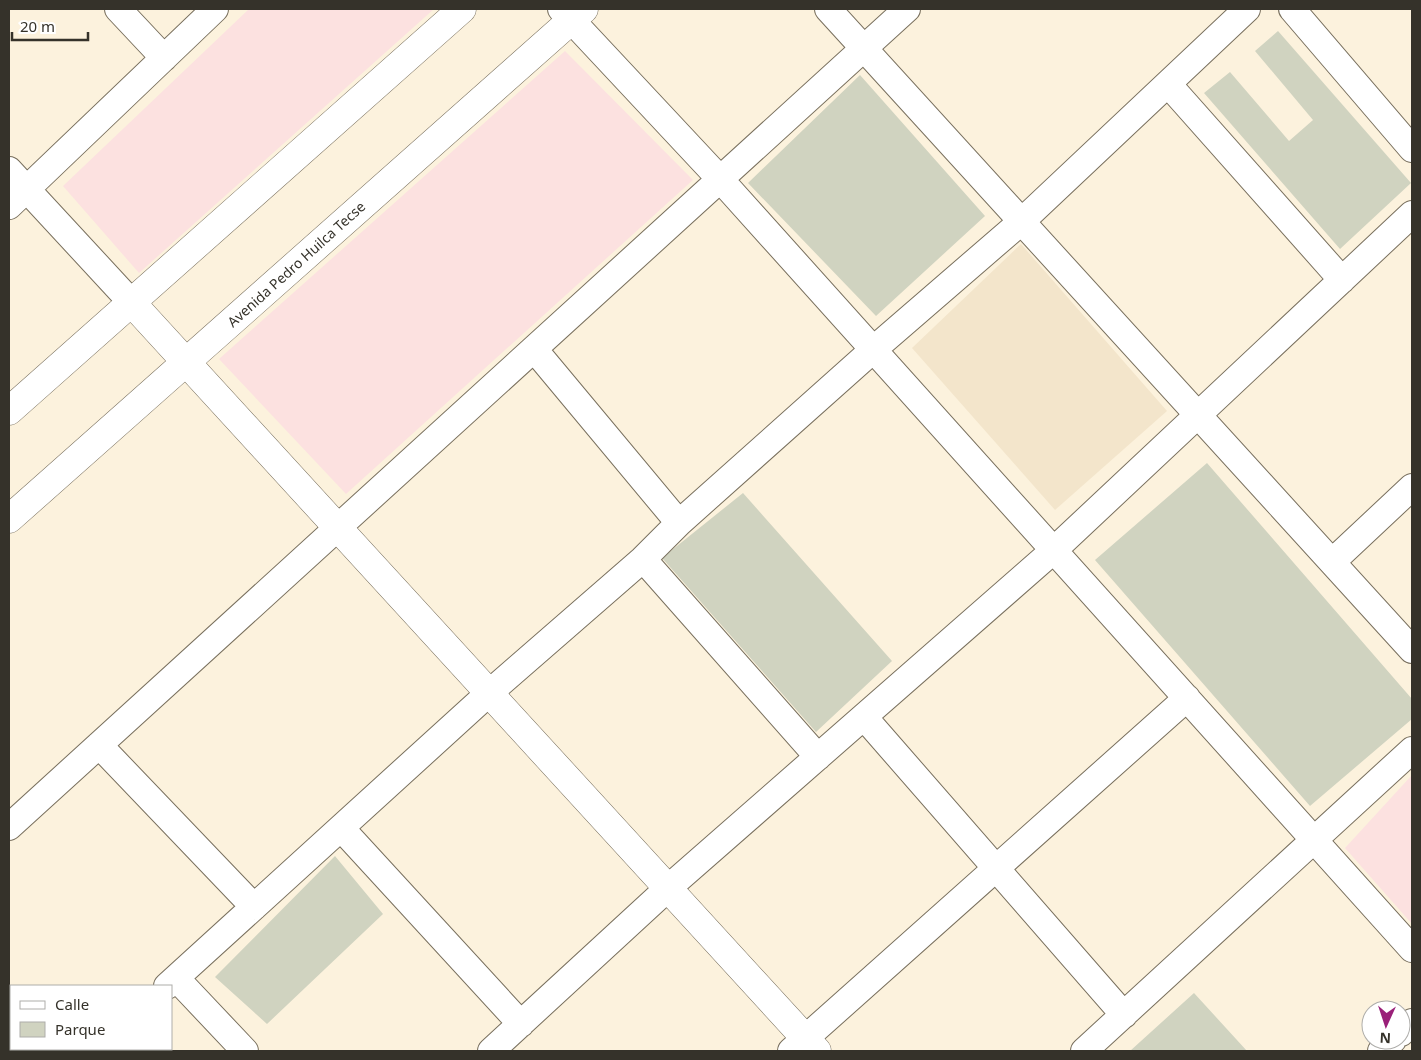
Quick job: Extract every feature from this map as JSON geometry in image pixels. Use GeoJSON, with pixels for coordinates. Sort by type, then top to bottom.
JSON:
{"type":"FeatureCollection","features":[{"type":"Feature","properties":{"kind":"main road"},"geometry":{"type":"LineString","coordinates":[[9,411],[462,9]]}},
{"type":"Feature","properties":{"kind":"main road","name":"Avenida Pedro Huilca Tecse"},"geometry":{"type":"LineString","coordinates":[[9,519],[186,362],[572,12]]}},
{"type":"Feature","properties":{"kind":"main road"},"geometry":{"type":"LineString","coordinates":[[131,302],[667,889],[805,1047]]}},
{"type":"Feature","properties":{"kind":"street"},"geometry":{"type":"LineString","coordinates":[[118,9],[164,58]]}},
{"type":"Feature","properties":{"kind":"street"},"geometry":{"type":"LineString","coordinates":[[18,198],[215,9]]}},
{"type":"Feature","properties":{"kind":"street"},"geometry":{"type":"LineString","coordinates":[[828,9],[1412,650]]}},
{"type":"Feature","properties":{"kind":"street"},"geometry":{"type":"LineString","coordinates":[[9,827],[907,9]]}},
{"type":"Feature","properties":{"kind":"street"},"geometry":{"type":"LineString","coordinates":[[245,1051],[172,982],[489,693],[642,559],[679,523],[874,349],[1022,221],[1247,9]]}},
{"type":"Feature","properties":{"kind":"street"},"geometry":{"type":"LineString","coordinates":[[1292,9],[1412,148]]}},
{"type":"Feature","properties":{"kind":"street"},"geometry":{"type":"LineString","coordinates":[[572,12],[1412,949]]}},
{"type":"Feature","properties":{"kind":"street"},"geometry":{"type":"LineString","coordinates":[[1168,84],[1342,280]]}},
{"type":"Feature","properties":{"kind":"street"},"geometry":{"type":"LineString","coordinates":[[9,170],[18,198],[131,302]]}},
{"type":"Feature","properties":{"kind":"street"},"geometry":{"type":"LineString","coordinates":[[500,1048],[521,1024],[667,889],[1054,550],[1342,280],[1411,218]]}},
{"type":"Feature","properties":{"kind":"street"},"geometry":{"type":"LineString","coordinates":[[534,349],[679,523]]}},
{"type":"Feature","properties":{"kind":"street"},"geometry":{"type":"LineString","coordinates":[[1332,562],[1412,487]]}},
{"type":"Feature","properties":{"kind":"street"},"geometry":{"type":"LineString","coordinates":[[642,559],[818,757]]}},
{"type":"Feature","properties":{"kind":"street"},"geometry":{"type":"LineString","coordinates":[[805,1047],[996,868],[1188,698]]}},
{"type":"Feature","properties":{"kind":"street"},"geometry":{"type":"LineString","coordinates":[[864,717],[1124,1015]]}},
{"type":"Feature","properties":{"kind":"street"},"geometry":{"type":"LineString","coordinates":[[99,745],[254,907]]}},
{"type":"Feature","properties":{"kind":"street"},"geometry":{"type":"LineString","coordinates":[[1084,1051],[1412,750]]}},
{"type":"Feature","properties":{"kind":"street"},"geometry":{"type":"LineString","coordinates":[[341,828],[521,1024]]}},
{"type":"Feature","properties":{"kind":"shaded area"},"geometry":{"type":"Polygon","coordinates":[[[249,9],[434,9],[139,273],[63,186],[249,9]]]}},
{"type":"Feature","properties":{"kind":"shaded area"},"geometry":{"type":"Polygon","coordinates":[[[565,51],[693,180],[346,494],[219,359],[565,51]]]}},
{"type":"Feature","properties":{"kind":"shaded area"},"geometry":{"type":"Polygon","coordinates":[[[1021,244],[1167,411],[1055,510],[912,348],[1021,244]]]}},
{"type":"Feature","properties":{"kind":"shaded area"},"geometry":{"type":"Polygon","coordinates":[[[1412,775],[1412,924],[1345,848],[1412,775]]]}},
{"type":"Feature","properties":{"kind":"green space"},"geometry":{"type":"Polygon","coordinates":[[[1278,31],[1411,183],[1340,249],[1204,93],[1230,72],[1289,141],[1313,120],[1255,51],[1278,31]]]}},
{"type":"Feature","properties":{"kind":"green space"},"geometry":{"type":"Polygon","coordinates":[[[860,75],[985,216],[876,316],[748,183],[860,75]]]}},
{"type":"Feature","properties":{"kind":"green space"},"geometry":{"type":"Polygon","coordinates":[[[1207,463],[1412,699],[1412,719],[1310,806],[1095,560],[1207,463]]]}},
{"type":"Feature","properties":{"kind":"green space"},"geometry":{"type":"Polygon","coordinates":[[[743,493],[892,661],[816,732],[662,558],[743,493]]]}},
{"type":"Feature","properties":{"kind":"green space"},"geometry":{"type":"Polygon","coordinates":[[[335,856],[383,914],[267,1024],[215,977],[335,856]]]}},
{"type":"Feature","properties":{"kind":"green space"},"geometry":{"type":"Polygon","coordinates":[[[1194,993],[1247,1051],[1130,1051],[1194,993]]]}}]}
